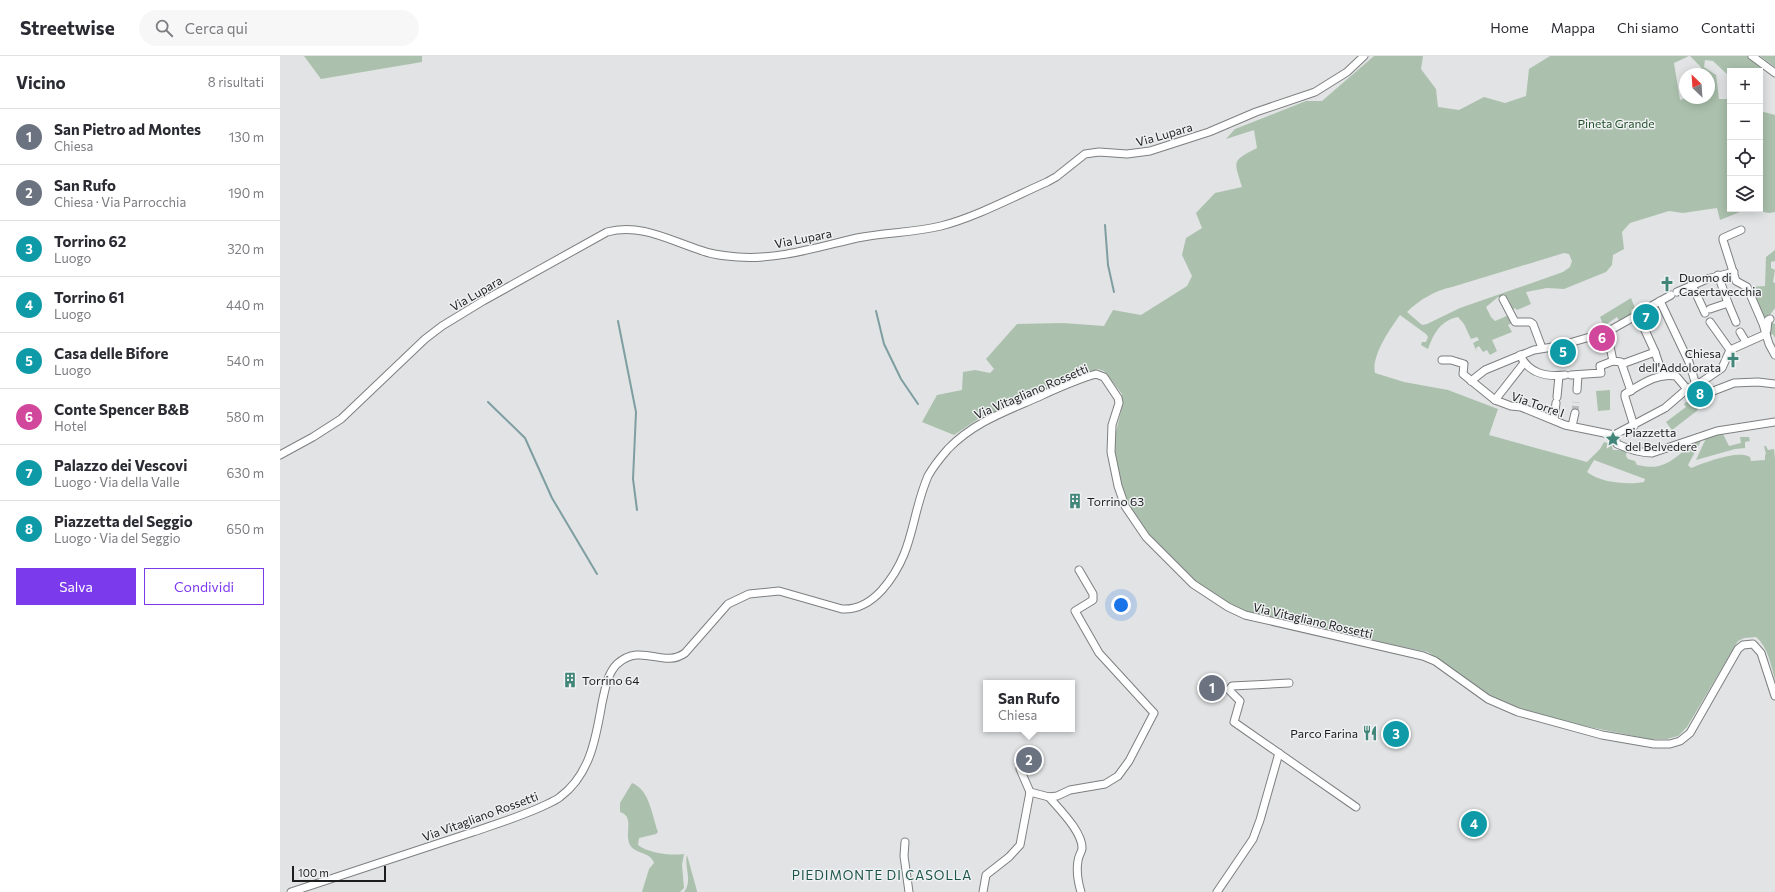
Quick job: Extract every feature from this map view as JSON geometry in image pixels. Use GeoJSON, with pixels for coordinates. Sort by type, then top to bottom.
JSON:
{"type":"FeatureCollection","features":[{"type":"Feature","properties":{"kind":"street","name":"Via Lupara"},"geometry":{"type":"LineString","coordinates":[[280,455],[313,437],[341,419],[425,340],[442,326],[483,301],[607,232],[624,229],[651,232],[700,251],[722,256],[754,258],[795,253],[870,236],[941,226],[981,211],[1047,182],[1056,177],[1085,154],[1099,152],[1127,154],[1150,151],[1209,132],[1262,110],[1314,92],[1347,72],[1364,56]]}},
{"type":"Feature","properties":{"kind":"street"},"geometry":{"type":"LineString","coordinates":[[1752,56],[1775,73]]}},
{"type":"Feature","properties":{"kind":"street"},"geometry":{"type":"LineString","coordinates":[[1741,230],[1723,238],[1736,281],[1747,287],[1766,332],[1769,344],[1775,355]]}},
{"type":"Feature","properties":{"kind":"street"},"geometry":{"type":"LineString","coordinates":[[1646,309],[1692,285],[1718,275],[1734,272]]}},
{"type":"Feature","properties":{"kind":"street"},"geometry":{"type":"LineString","coordinates":[[1718,275],[1736,322]]}},
{"type":"Feature","properties":{"kind":"street"},"geometry":{"type":"LineString","coordinates":[[1692,285],[1706,311],[1728,302]]}},
{"type":"Feature","properties":{"kind":"street"},"geometry":{"type":"LineString","coordinates":[[1503,300],[1515,322],[1530,322],[1533,324],[1542,348]]}},
{"type":"Feature","properties":{"kind":"street"},"geometry":{"type":"LineString","coordinates":[[1660,301],[1689,362],[1692,387]]}},
{"type":"Feature","properties":{"kind":"street"},"geometry":{"type":"LineString","coordinates":[[1442,360],[1451,360],[1464,364],[1465,366],[1462,373],[1471,382],[1485,370],[1520,355],[1607,332],[1638,314],[1655,352],[1663,376]]}},
{"type":"Feature","properties":{"kind":"street"},"geometry":{"type":"LineString","coordinates":[[1770,319],[1768,320],[1768,330],[1766,332],[1730,350],[1722,368],[1692,387],[1665,408],[1634,426],[1614,435],[1617,444],[1625,448],[1644,453],[1652,453],[1717,431],[1775,422]]}},
{"type":"Feature","properties":{"kind":"street"},"geometry":{"type":"LineString","coordinates":[[1710,322],[1730,350]]}},
{"type":"Feature","properties":{"kind":"street"},"geometry":{"type":"LineString","coordinates":[[1607,332],[1613,361]]}},
{"type":"Feature","properties":{"kind":"street"},"geometry":{"type":"LineString","coordinates":[[1740,332],[1746,342]]}},
{"type":"Feature","properties":{"kind":"street"},"geometry":{"type":"LineString","coordinates":[[1622,364],[1655,352]]}},
{"type":"Feature","properties":{"kind":"street"},"geometry":{"type":"LineString","coordinates":[[1520,355],[1524,363],[1535,372],[1546,376],[1601,373],[1600,366],[1613,361],[1621,362],[1631,391]]}},
{"type":"Feature","properties":{"kind":"street"},"geometry":{"type":"LineString","coordinates":[[1495,400],[1524,363]]}},
{"type":"Feature","properties":{"kind":"street","name":"Via Vitagliano Rossetti"},"geometry":{"type":"LineString","coordinates":[[291,892],[520,816],[559,798],[576,783],[586,765],[596,735],[605,688],[610,675],[617,664],[624,658],[639,654],[667,659],[680,657],[728,604],[743,596],[759,592],[779,592],[842,609],[851,609],[867,603],[888,583],[900,565],[906,553],[928,476],[937,463],[955,443],[968,431],[988,419],[1075,381],[1096,374],[1104,377],[1116,392],[1118,398],[1112,425],[1111,452],[1118,486],[1125,506],[1146,537],[1193,584],[1228,608],[1260,620],[1423,656],[1435,661],[1488,699],[1518,712],[1602,735],[1654,744],[1670,744],[1680,741],[1690,733],[1738,649],[1743,645],[1753,644],[1761,653],[1775,696]]}},
{"type":"Feature","properties":{"kind":"street"},"geometry":{"type":"LineString","coordinates":[[1568,375],[1577,390]]}},
{"type":"Feature","properties":{"kind":"street"},"geometry":{"type":"LineString","coordinates":[[1554,419],[1556,400],[1568,375]]}},
{"type":"Feature","properties":{"kind":"street"},"geometry":{"type":"LineString","coordinates":[[1634,426],[1624,396],[1652,378],[1676,376],[1699,394],[1703,395],[1734,383],[1752,382],[1775,384]]}},
{"type":"Feature","properties":{"kind":"street","name":"Via Torre I"},"geometry":{"type":"LineString","coordinates":[[1471,382],[1495,400],[1572,426],[1614,435]]}},
{"type":"Feature","properties":{"kind":"street"},"geometry":{"type":"LineString","coordinates":[[1572,426],[1575,413]]}},
{"type":"Feature","properties":{"kind":"street"},"geometry":{"type":"LineString","coordinates":[[1030,792],[1049,797],[1057,796],[1070,790],[1105,784],[1118,776],[1129,761],[1154,713],[1098,653],[1075,611],[1093,600],[1093,594],[1079,570]]}},
{"type":"Feature","properties":{"kind":"street"},"geometry":{"type":"LineString","coordinates":[[1290,683],[1236,685],[1229,690],[1240,701],[1234,719],[1236,725],[1356,807]]}},
{"type":"Feature","properties":{"kind":"street"},"geometry":{"type":"LineString","coordinates":[[1217,892],[1253,839],[1260,820],[1278,753]]}},
{"type":"Feature","properties":{"kind":"street"},"geometry":{"type":"LineString","coordinates":[[983,892],[986,876],[1010,857],[1020,845],[1030,792],[1020,769]]}},
{"type":"Feature","properties":{"kind":"street"},"geometry":{"type":"LineString","coordinates":[[1049,797],[1070,821],[1080,838],[1082,849],[1078,861],[1077,880],[1081,892]]}},
{"type":"Feature","properties":{"kind":"street"},"geometry":{"type":"LineString","coordinates":[[905,842],[904,856],[909,892]]}},
{"type":"Feature","properties":{"kind":"green space"},"geometry":{"type":"Polygon","coordinates":[[[304,56],[422,56],[422,62],[321,79],[304,56]]]}},
{"type":"Feature","properties":{"kind":"green space","name":"Pineta Grande"},"geometry":{"type":"Polygon","coordinates":[[[1374,56],[1423,56],[1421,69],[1436,89],[1438,107],[1459,110],[1484,97],[1505,103],[1526,96],[1529,69],[1550,56],[1689,56],[1674,63],[1679,94],[1679,104],[1715,104],[1715,74],[1716,75],[1719,99],[1727,99],[1727,212],[1740,212],[1720,220],[1717,208],[1683,213],[1669,211],[1630,223],[1622,232],[1624,249],[1613,255],[1612,265],[1606,272],[1564,289],[1547,288],[1526,292],[1531,304],[1517,310],[1515,308],[1511,311],[1507,303],[1510,302],[1506,296],[1498,297],[1486,307],[1491,317],[1495,321],[1509,315],[1513,322],[1508,325],[1512,332],[1492,340],[1497,351],[1490,355],[1487,350],[1483,352],[1479,346],[1476,348],[1477,352],[1473,343],[1479,340],[1477,337],[1471,339],[1464,324],[1458,317],[1447,321],[1438,328],[1428,349],[1421,345],[1422,342],[1426,342],[1428,337],[1426,334],[1400,315],[1382,343],[1376,359],[1375,373],[1404,382],[1448,390],[1498,409],[1489,435],[1587,462],[1600,449],[1604,442],[1611,444],[1613,450],[1627,450],[1626,456],[1628,459],[1635,461],[1637,465],[1650,467],[1659,466],[1669,462],[1697,439],[1702,439],[1688,465],[1691,468],[1722,458],[1738,455],[1750,457],[1751,461],[1765,460],[1766,454],[1764,446],[1766,446],[1768,450],[1774,449],[1775,680],[1768,657],[1760,641],[1756,637],[1744,638],[1738,641],[1687,727],[1678,736],[1667,739],[1648,739],[1570,723],[1529,712],[1488,695],[1428,652],[1252,615],[1232,606],[1199,585],[1148,534],[1129,506],[1114,457],[1115,436],[1122,407],[1122,394],[1104,371],[1098,369],[981,417],[954,435],[922,422],[937,395],[962,390],[963,372],[975,370],[990,373],[994,369],[986,359],[1017,324],[1063,323],[1104,326],[1113,310],[1141,315],[1187,286],[1192,276],[1182,255],[1186,238],[1202,228],[1196,213],[1215,193],[1242,187],[1237,172],[1237,163],[1243,156],[1257,148],[1254,130],[1226,139],[1235,129],[1306,101],[1322,101],[1374,56]],[[1564,253],[1440,290],[1417,303],[1407,312],[1422,325],[1427,324],[1460,308],[1563,272],[1570,267],[1572,261],[1569,254],[1564,253]],[[1594,460],[1587,472],[1600,479],[1615,482],[1644,482],[1645,479],[1594,460]]]}},
{"type":"Feature","properties":{"kind":"green space"},"geometry":{"type":"Polygon","coordinates":[[[1690,56],[1749,56],[1760,66],[1760,68],[1727,68],[1727,74],[1713,61],[1705,60],[1704,67],[1706,68],[1701,68],[1690,56]]]}},
{"type":"Feature","properties":{"kind":"green space"},"geometry":{"type":"Polygon","coordinates":[[[1760,56],[1775,56],[1775,67],[1760,56]]]}},
{"type":"Feature","properties":{"kind":"green space"},"geometry":{"type":"Polygon","coordinates":[[[1763,112],[1775,115],[1775,212],[1763,212],[1763,112]]]}},
{"type":"Feature","properties":{"kind":"green space"},"geometry":{"type":"Polygon","coordinates":[[[1775,250],[1775,261],[1771,262],[1771,268],[1775,270],[1773,282],[1775,283],[1775,308],[1769,316],[1769,321],[1775,324],[1775,338],[1773,334],[1769,336],[1749,287],[1765,286],[1766,257],[1775,250]]]}},
{"type":"Feature","properties":{"kind":"green space"},"geometry":{"type":"Polygon","coordinates":[[[1631,298],[1635,308],[1631,310],[1631,317],[1620,322],[1617,317],[1604,326],[1600,317],[1631,298]]]}},
{"type":"Feature","properties":{"kind":"green space"},"geometry":{"type":"Polygon","coordinates":[[[1610,390],[1610,410],[1598,411],[1596,391],[1610,390]]]}},
{"type":"Feature","properties":{"kind":"green space"},"geometry":{"type":"Polygon","coordinates":[[[1690,399],[1698,410],[1672,430],[1666,422],[1686,407],[1684,404],[1690,399]]]}},
{"type":"Feature","properties":{"kind":"green space"},"geometry":{"type":"Polygon","coordinates":[[[1722,432],[1729,446],[1741,443],[1740,437],[1749,437],[1750,441],[1745,442],[1745,448],[1735,449],[1696,460],[1707,436],[1722,432]]]}},
{"type":"Feature","properties":{"kind":"green space"},"geometry":{"type":"Polygon","coordinates":[[[632,783],[638,786],[647,797],[658,832],[656,834],[639,838],[638,845],[642,848],[660,853],[673,855],[684,854],[682,865],[684,888],[680,892],[642,892],[649,869],[654,863],[650,857],[635,850],[630,845],[628,840],[628,821],[624,814],[620,812],[620,803],[632,783]]]}},
{"type":"Feature","properties":{"kind":"green space"},"geometry":{"type":"Polygon","coordinates":[[[687,855],[697,892],[684,892],[688,883],[687,855]]]}},
{"type":"Feature","properties":{"kind":"waterway"},"geometry":{"type":"LineString","coordinates":[[1105,225],[1108,265],[1114,292]]}},
{"type":"Feature","properties":{"kind":"waterway"},"geometry":{"type":"LineString","coordinates":[[876,311],[884,344],[901,379],[918,404]]}},
{"type":"Feature","properties":{"kind":"waterway"},"geometry":{"type":"LineString","coordinates":[[618,321],[636,412],[633,479],[637,510]]}},
{"type":"Feature","properties":{"kind":"waterway"},"geometry":{"type":"LineString","coordinates":[[488,402],[525,438],[552,498],[597,574]]}},
{"type":"Feature","properties":{"kind":"tunnel"},"geometry":{"type":"LineString","coordinates":[[1575,413],[1576,402]]}},
{"type":"Feature","properties":{"kind":"place","name":"Duomo di Casertavecchia"},"geometry":{"type":"Point","coordinates":[1667,284]}},
{"type":"Feature","properties":{"kind":"place","name":"Palazzo dei Vescovi"},"geometry":{"type":"Point","coordinates":[1646,317]}},
{"type":"Feature","properties":{"kind":"place","name":"Conte Spencer B&B"},"geometry":{"type":"Point","coordinates":[1602,338]}},
{"type":"Feature","properties":{"kind":"place","name":"Casa delle Bifore"},"geometry":{"type":"Point","coordinates":[1563,352]}},
{"type":"Feature","properties":{"kind":"place","name":"Chiesa dell'Addolorata"},"geometry":{"type":"Point","coordinates":[1733,360]}},
{"type":"Feature","properties":{"kind":"place","name":"Piazzetta del Seggio"},"geometry":{"type":"Point","coordinates":[1700,394]}},
{"type":"Feature","properties":{"kind":"place","name":"Piazzetta del Belvedere"},"geometry":{"type":"Point","coordinates":[1613,439]}},
{"type":"Feature","properties":{"kind":"place","name":"Torrino 63"},"geometry":{"type":"Point","coordinates":[1075,501]}},
{"type":"Feature","properties":{"kind":"place","name":"Torrino 64"},"geometry":{"type":"Point","coordinates":[570,680]}},
{"type":"Feature","properties":{"kind":"place","name":"San Pietro ad Montes"},"geometry":{"type":"Point","coordinates":[1212,688]}},
{"type":"Feature","properties":{"kind":"place","name":"Parco Farina"},"geometry":{"type":"Point","coordinates":[1370,733]}},
{"type":"Feature","properties":{"kind":"place","name":"Torrino 62"},"geometry":{"type":"Point","coordinates":[1396,734]}},
{"type":"Feature","properties":{"kind":"place","name":"San Rufo"},"geometry":{"type":"Point","coordinates":[1029,760]}},
{"type":"Feature","properties":{"kind":"place","name":"Torrino 61"},"geometry":{"type":"Point","coordinates":[1474,824]}},
{"type":"Feature","properties":{"kind":"district","name":"PIEDIMONTE DI CASOLLA"},"geometry":{"type":"Point","coordinates":[882,875]}}]}
